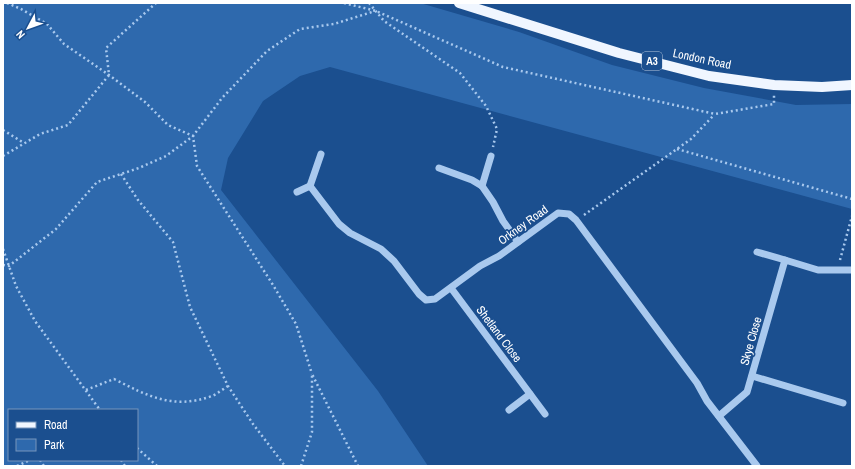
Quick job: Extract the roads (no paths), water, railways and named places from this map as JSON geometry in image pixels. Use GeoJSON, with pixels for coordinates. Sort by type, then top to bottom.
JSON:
{"type":"FeatureCollection","features":[{"type":"Feature","properties":{"kind":"main road","name":"London Road"},"geometry":{"type":"LineString","coordinates":[[459,3],[620,53],[709,76],[774,85],[822,87],[852,85]]}},
{"type":"Feature","properties":{"kind":"street"},"geometry":{"type":"LineString","coordinates":[[297,192],[310,186],[321,154]]}},
{"type":"Feature","properties":{"kind":"street"},"geometry":{"type":"LineString","coordinates":[[482,186],[491,156]]}},
{"type":"Feature","properties":{"kind":"street"},"geometry":{"type":"LineString","coordinates":[[439,168],[472,180],[482,186],[493,202],[503,221],[518,242]]}},
{"type":"Feature","properties":{"kind":"street","name":"Orkney Road"},"geometry":{"type":"LineString","coordinates":[[310,186],[339,224],[350,234],[381,249],[394,261],[419,294],[426,300],[435,299],[480,266],[499,256],[558,213],[569,214],[576,220],[719,416]]}},
{"type":"Feature","properties":{"kind":"street"},"geometry":{"type":"LineString","coordinates":[[757,252],[818,270],[852,270]]}},
{"type":"Feature","properties":{"kind":"street","name":"Skye Close"},"geometry":{"type":"LineString","coordinates":[[719,416],[747,392],[785,260]]}},
{"type":"Feature","properties":{"kind":"street","name":"Shetland Close"},"geometry":{"type":"LineString","coordinates":[[451,288],[545,414]]}},
{"type":"Feature","properties":{"kind":"street"},"geometry":{"type":"LineString","coordinates":[[752,376],[843,403]]}},
{"type":"Feature","properties":{"kind":"street"},"geometry":{"type":"LineString","coordinates":[[509,410],[530,394]]}},
{"type":"Feature","properties":{"kind":"street"},"geometry":{"type":"LineString","coordinates":[[719,416],[757,466]]}}]}
